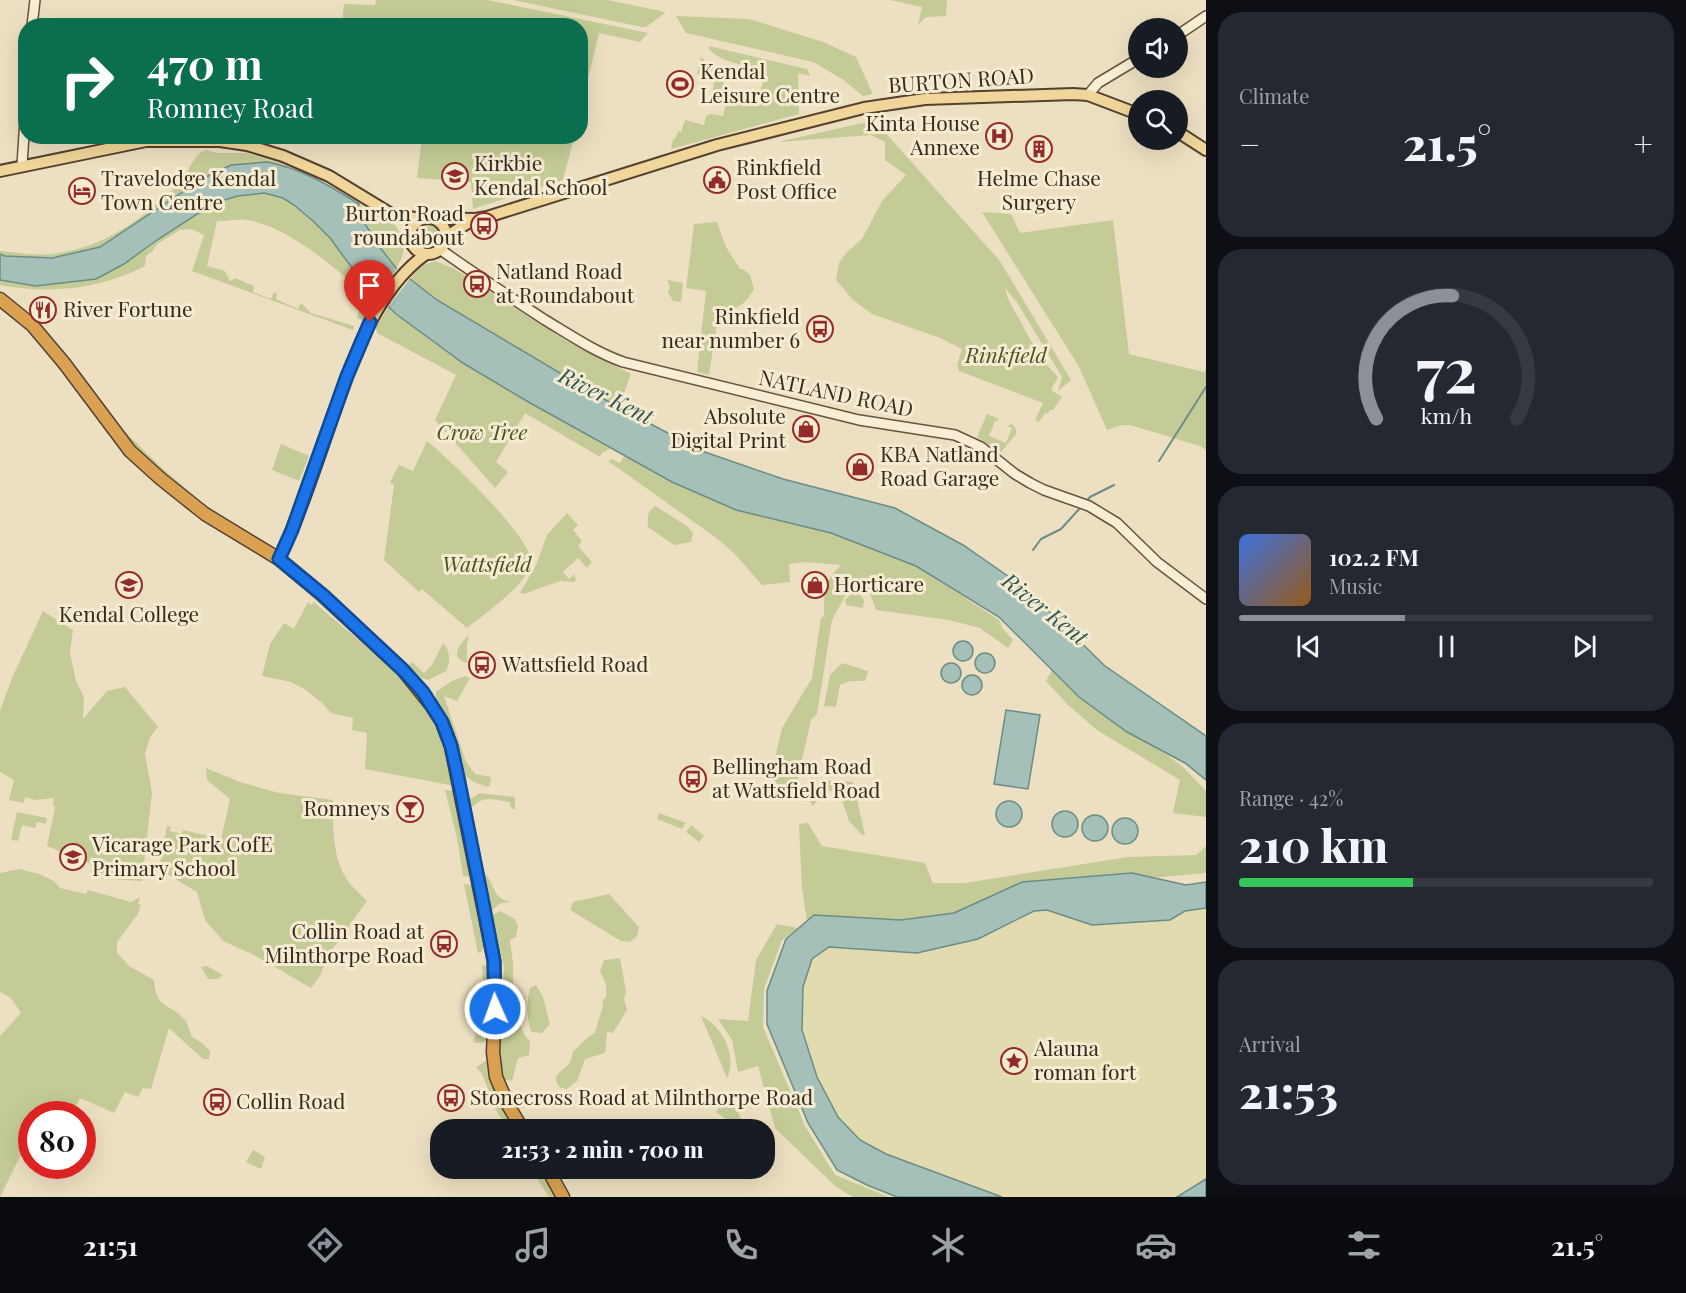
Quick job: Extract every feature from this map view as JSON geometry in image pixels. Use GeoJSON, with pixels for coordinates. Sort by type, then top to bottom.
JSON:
{"type":"FeatureCollection","features":[{"type":"Feature","properties":{"kind":"highway"},"geometry":{"type":"LineString","coordinates":[[0,299],[32,325],[64,363],[130,451],[161,479],[205,513],[279,559],[324,596],[403,670],[423,692],[442,722],[451,746],[458,777],[494,961],[496,1077],[516,1119]]}},
{"type":"Feature","properties":{"kind":"highway"},"geometry":{"type":"LineString","coordinates":[[553,1179],[563,1197]]}},
{"type":"Feature","properties":{"kind":"main road","name":"BURTON ROAD"},"geometry":{"type":"LineString","coordinates":[[393,215],[474,219],[487,217],[717,145],[864,108],[925,99],[1088,95],[1128,110]]}},
{"type":"Feature","properties":{"kind":"main road"},"geometry":{"type":"LineString","coordinates":[[1188,138],[1206,150]]}},
{"type":"Feature","properties":{"kind":"main road"},"geometry":{"type":"LineString","coordinates":[[0,171],[130,144]]}},
{"type":"Feature","properties":{"kind":"main road"},"geometry":{"type":"LineString","coordinates":[[240,144],[310,167],[393,215],[417,250],[426,254]]}},
{"type":"Feature","properties":{"kind":"main road"},"geometry":{"type":"LineString","coordinates":[[279,559],[292,530],[357,352],[377,311],[410,263],[426,254],[441,250],[447,237],[441,222],[427,218],[414,225],[410,263]]}},
{"type":"Feature","properties":{"kind":"main road","name":"BURTON ROAD"},"geometry":{"type":"LineString","coordinates":[[447,237],[474,219]]}},
{"type":"Feature","properties":{"kind":"street"},"geometry":{"type":"LineString","coordinates":[[33,18],[34,0]]}},
{"type":"Feature","properties":{"kind":"street"},"geometry":{"type":"LineString","coordinates":[[1188,28],[1206,16]]}},
{"type":"Feature","properties":{"kind":"street"},"geometry":{"type":"LineString","coordinates":[[1088,95],[1098,82],[1128,65]]}},
{"type":"Feature","properties":{"kind":"street"},"geometry":{"type":"LineString","coordinates":[[22,165],[23,144]]}},
{"type":"Feature","properties":{"kind":"street","name":"NATLAND ROAD"},"geometry":{"type":"LineString","coordinates":[[441,250],[524,306],[609,357],[829,413],[907,429],[955,435],[981,447],[1030,483],[1084,504],[1117,523],[1157,562],[1206,599]]}},
{"type":"Feature","properties":{"kind":"shaded area"},"geometry":{"type":"Polygon","coordinates":[[[1206,908],[1206,1179],[1177,1197],[1002,1197],[886,1154],[860,1140],[838,1117],[817,1077],[802,1030],[803,987],[812,959],[829,947],[917,953],[978,939],[1034,911],[1047,910],[1092,925],[1170,920],[1185,911],[1206,908]]]}},
{"type":"Feature","properties":{"kind":"green space"},"geometry":{"type":"Polygon","coordinates":[[[376,0],[488,0],[575,18],[343,18],[344,4],[375,5],[376,0]]]}},
{"type":"Feature","properties":{"kind":"green space"},"geometry":{"type":"Polygon","coordinates":[[[513,0],[608,0],[665,13],[646,27],[642,27],[513,0]]]}},
{"type":"Feature","properties":{"kind":"green space"},"geometry":{"type":"Polygon","coordinates":[[[890,0],[947,0],[946,16],[926,17],[918,25],[922,7],[890,0]]]}},
{"type":"Feature","properties":{"kind":"green space"},"geometry":{"type":"Polygon","coordinates":[[[676,16],[749,19],[823,42],[856,57],[873,94],[863,96],[842,79],[813,62],[686,33],[676,16]]]}},
{"type":"Feature","properties":{"kind":"green space"},"geometry":{"type":"Polygon","coordinates":[[[588,21],[648,33],[640,42],[599,33],[588,79],[588,21]]]}},
{"type":"Feature","properties":{"kind":"green space"},"geometry":{"type":"Polygon","coordinates":[[[709,46],[807,69],[810,76],[798,73],[799,114],[671,149],[673,139],[678,131],[681,132],[685,120],[704,125],[706,116],[711,114],[723,116],[727,98],[715,95],[713,90],[715,78],[697,74],[701,57],[719,74],[731,92],[744,96],[755,96],[763,83],[751,70],[716,55],[709,49],[709,46]]]}},
{"type":"Feature","properties":{"kind":"green space","name":"Rinkfield"},"geometry":{"type":"Polygon","coordinates":[[[867,122],[881,128],[1000,261],[1071,380],[1058,391],[1062,377],[1018,304],[1005,288],[1008,299],[1041,359],[1058,377],[1051,390],[1062,397],[1053,410],[1045,413],[1039,422],[1035,420],[1043,403],[959,371],[957,365],[962,349],[940,338],[872,314],[853,300],[836,280],[839,263],[846,253],[862,239],[882,201],[906,175],[885,160],[885,142],[871,135],[778,142],[867,122]]]}},
{"type":"Feature","properties":{"kind":"green space"},"geometry":{"type":"Polygon","coordinates":[[[421,144],[572,144],[563,180],[473,209],[471,182],[417,178],[421,144]]]}},
{"type":"Feature","properties":{"kind":"green space"},"geometry":{"type":"Polygon","coordinates":[[[206,150],[217,153],[246,153],[287,165],[262,163],[239,165],[219,171],[183,191],[111,242],[89,251],[53,257],[0,254],[0,251],[51,254],[70,251],[88,246],[122,230],[167,195],[181,181],[198,155],[206,150]]]}},
{"type":"Feature","properties":{"kind":"green space"},"geometry":{"type":"Polygon","coordinates":[[[264,193],[299,208],[314,220],[377,296],[362,320],[357,318],[365,295],[361,291],[309,248],[280,231],[264,225],[248,220],[217,221],[207,266],[225,271],[230,281],[235,278],[254,286],[253,292],[271,299],[274,292],[277,294],[276,299],[298,309],[301,303],[311,313],[354,326],[353,330],[192,271],[204,235],[191,229],[180,230],[157,244],[146,256],[145,266],[110,280],[74,288],[56,289],[0,285],[0,280],[36,286],[124,264],[214,203],[238,196],[264,193]]]}},
{"type":"Feature","properties":{"kind":"green space"},"geometry":{"type":"Polygon","coordinates":[[[359,204],[394,224],[398,229],[404,246],[402,257],[396,268],[356,208],[359,204]]]}},
{"type":"Feature","properties":{"kind":"green space"},"geometry":{"type":"Polygon","coordinates":[[[982,212],[1011,214],[1020,233],[1113,220],[1129,354],[1204,372],[1206,369],[1206,450],[1200,446],[1130,425],[1107,430],[1078,365],[982,212]]]}},
{"type":"Feature","properties":{"kind":"green space"},"geometry":{"type":"Polygon","coordinates":[[[717,222],[726,247],[740,269],[750,275],[754,289],[742,304],[718,317],[709,375],[697,372],[706,291],[686,288],[694,224],[717,222]]]}},
{"type":"Feature","properties":{"kind":"green space"},"geometry":{"type":"Polygon","coordinates":[[[425,225],[433,225],[440,232],[440,240],[433,247],[425,247],[418,240],[418,232],[425,225]]]}},
{"type":"Feature","properties":{"kind":"green space"},"geometry":{"type":"Polygon","coordinates":[[[435,261],[453,268],[565,340],[631,374],[619,407],[437,300],[410,279],[420,266],[435,261]]]}},
{"type":"Feature","properties":{"kind":"green space"},"geometry":{"type":"Polygon","coordinates":[[[667,280],[683,283],[681,302],[673,301],[668,292],[670,287],[667,280]]]}},
{"type":"Feature","properties":{"kind":"green space","name":"Crow Tree"},"geometry":{"type":"Polygon","coordinates":[[[389,307],[431,341],[464,363],[610,449],[602,453],[600,457],[525,413],[496,462],[508,472],[495,488],[435,420],[456,375],[377,333],[376,327],[389,307]]]}},
{"type":"Feature","properties":{"kind":"green space"},"geometry":{"type":"Polygon","coordinates":[[[987,414],[999,421],[995,421],[989,436],[1006,443],[1012,428],[1007,426],[1012,424],[1016,429],[1016,434],[1001,452],[977,437],[987,414]]]}},
{"type":"Feature","properties":{"kind":"green space"},"geometry":{"type":"Polygon","coordinates":[[[108,415],[161,467],[199,500],[180,489],[133,447],[108,415]]]}},
{"type":"Feature","properties":{"kind":"green space","name":"Wattsfield"},"geometry":{"type":"Polygon","coordinates":[[[427,441],[452,463],[505,518],[519,536],[531,563],[528,571],[514,589],[467,628],[422,589],[419,592],[384,560],[394,485],[390,482],[399,465],[413,471],[427,441]]]}},
{"type":"Feature","properties":{"kind":"green space"},"geometry":{"type":"Polygon","coordinates":[[[281,444],[309,456],[299,481],[272,470],[281,444]]]}},
{"type":"Feature","properties":{"kind":"green space"},"geometry":{"type":"Polygon","coordinates":[[[624,456],[672,482],[736,510],[831,533],[916,566],[999,620],[1003,629],[1013,640],[1008,648],[980,628],[949,620],[876,610],[869,591],[855,578],[832,620],[817,714],[811,720],[795,791],[784,789],[770,778],[782,728],[812,678],[821,618],[824,616],[826,588],[831,576],[841,565],[805,562],[789,564],[790,582],[762,585],[734,553],[715,537],[608,461],[612,459],[620,463],[624,456]]]}},
{"type":"Feature","properties":{"kind":"green space"},"geometry":{"type":"Polygon","coordinates":[[[655,506],[687,526],[693,533],[691,542],[674,545],[648,527],[648,515],[655,506]]]}},
{"type":"Feature","properties":{"kind":"green space"},"geometry":{"type":"Polygon","coordinates":[[[567,513],[578,525],[573,530],[582,541],[578,546],[592,562],[587,568],[578,558],[563,572],[569,579],[574,574],[576,580],[574,582],[560,581],[524,594],[520,593],[537,563],[547,535],[567,513]]]}},
{"type":"Feature","properties":{"kind":"green space"},"geometry":{"type":"Polygon","coordinates":[[[852,593],[861,595],[864,600],[863,608],[846,605],[845,600],[852,593]]]}},
{"type":"Feature","properties":{"kind":"green space"},"geometry":{"type":"Polygon","coordinates":[[[308,602],[311,605],[314,602],[379,657],[423,703],[442,735],[455,786],[365,769],[367,733],[352,730],[353,718],[331,713],[306,690],[291,682],[262,676],[270,644],[284,623],[294,629],[308,602]]]}},
{"type":"Feature","properties":{"kind":"green space"},"geometry":{"type":"Polygon","coordinates":[[[43,611],[73,630],[70,653],[76,681],[84,697],[83,719],[107,691],[125,687],[158,727],[150,737],[145,754],[152,793],[142,881],[90,878],[92,867],[89,863],[47,846],[55,808],[54,798],[35,800],[25,797],[24,803],[9,800],[14,780],[0,772],[0,711],[12,678],[43,611]]]}},
{"type":"Feature","properties":{"kind":"green space"},"geometry":{"type":"Polygon","coordinates":[[[469,635],[467,663],[458,658],[457,650],[469,635]]]}},
{"type":"Feature","properties":{"kind":"green space"},"geometry":{"type":"Polygon","coordinates":[[[443,643],[449,656],[446,671],[428,680],[420,677],[409,666],[412,662],[424,673],[432,665],[443,643]]]}},
{"type":"Feature","properties":{"kind":"green space"},"geometry":{"type":"Polygon","coordinates":[[[842,663],[868,671],[865,681],[850,681],[840,685],[836,707],[824,706],[830,675],[842,663]]]}},
{"type":"Feature","properties":{"kind":"green space"},"geometry":{"type":"Polygon","coordinates":[[[1052,670],[1079,697],[1127,732],[1159,749],[1182,766],[1206,791],[1206,817],[1173,813],[1180,780],[1097,730],[1068,705],[1046,681],[1052,670]]]}},
{"type":"Feature","properties":{"kind":"green space"},"geometry":{"type":"Polygon","coordinates":[[[465,676],[470,678],[457,701],[444,696],[466,762],[475,774],[491,777],[488,787],[466,776],[436,701],[436,692],[452,681],[465,676]]]}},
{"type":"Feature","properties":{"kind":"green space"},"geometry":{"type":"Polygon","coordinates":[[[206,768],[240,782],[279,793],[333,800],[335,844],[340,865],[350,884],[367,901],[329,954],[320,976],[311,988],[254,955],[223,941],[205,920],[197,892],[159,869],[167,826],[171,827],[170,831],[182,834],[183,830],[221,839],[230,799],[207,780],[206,768]]]}},
{"type":"Feature","properties":{"kind":"green space"},"geometry":{"type":"Polygon","coordinates":[[[812,775],[817,801],[813,806],[809,796],[812,775]]]}},
{"type":"Feature","properties":{"kind":"green space"},"geometry":{"type":"Polygon","coordinates":[[[823,780],[853,782],[865,835],[862,835],[849,821],[839,791],[823,791],[823,780]]]}},
{"type":"Feature","properties":{"kind":"green space"},"geometry":{"type":"Polygon","coordinates":[[[445,790],[457,791],[473,874],[471,877],[463,876],[457,838],[445,790]]]}},
{"type":"Feature","properties":{"kind":"green space"},"geometry":{"type":"Polygon","coordinates":[[[480,793],[515,797],[515,809],[511,809],[510,802],[490,799],[480,801],[472,807],[470,799],[480,793]]]}},
{"type":"Feature","properties":{"kind":"green space"},"geometry":{"type":"Polygon","coordinates":[[[17,812],[47,818],[46,824],[37,822],[35,828],[22,825],[18,841],[11,840],[17,812]]]}},
{"type":"Feature","properties":{"kind":"green space"},"geometry":{"type":"Polygon","coordinates":[[[659,813],[686,823],[682,829],[657,819],[659,813]]]}},
{"type":"Feature","properties":{"kind":"green space"},"geometry":{"type":"Polygon","coordinates":[[[808,823],[822,846],[925,863],[933,883],[965,883],[1128,857],[1196,855],[1206,846],[1206,873],[1150,878],[1132,873],[1022,882],[954,913],[901,920],[814,915],[807,921],[802,889],[799,824],[808,823]]]}},
{"type":"Feature","properties":{"kind":"green space"},"geometry":{"type":"Polygon","coordinates":[[[691,825],[704,836],[699,842],[686,832],[691,825]]]}},
{"type":"Feature","properties":{"kind":"green space"},"geometry":{"type":"Polygon","coordinates":[[[19,869],[39,874],[54,881],[60,888],[86,894],[88,890],[131,902],[140,897],[138,904],[141,905],[138,914],[117,942],[117,953],[129,966],[154,980],[160,1001],[185,1020],[192,1037],[210,1051],[209,1059],[203,1059],[169,1028],[151,1089],[143,1088],[138,1097],[125,1092],[114,1113],[96,1105],[96,1101],[80,1098],[78,1101],[18,1101],[18,1160],[0,1197],[0,1036],[21,1013],[11,998],[0,992],[0,873],[19,869]]]}},
{"type":"Feature","properties":{"kind":"green space"},"geometry":{"type":"Polygon","coordinates":[[[485,873],[498,895],[512,902],[501,903],[492,910],[487,901],[485,873]]]}},
{"type":"Feature","properties":{"kind":"green space"},"geometry":{"type":"Polygon","coordinates":[[[464,884],[474,885],[486,944],[478,953],[464,884]]]}},
{"type":"Feature","properties":{"kind":"green space"},"geometry":{"type":"Polygon","coordinates":[[[609,894],[639,927],[637,936],[630,942],[621,941],[570,910],[573,902],[609,894]]]}},
{"type":"Feature","properties":{"kind":"green space"},"geometry":{"type":"Polygon","coordinates":[[[500,911],[515,919],[518,926],[516,937],[510,940],[513,988],[520,990],[525,998],[521,1027],[530,1041],[529,1055],[518,1058],[512,1081],[503,1079],[499,1062],[497,1019],[502,1003],[504,967],[493,920],[490,916],[500,911]]]}},
{"type":"Feature","properties":{"kind":"green space"},"geometry":{"type":"Polygon","coordinates":[[[777,924],[798,928],[782,940],[764,989],[763,1027],[805,1126],[835,1175],[889,1197],[853,1197],[835,1186],[775,1128],[775,1119],[773,1119],[758,1066],[738,1072],[732,1040],[718,1019],[748,1021],[756,960],[777,924]]]}},
{"type":"Feature","properties":{"kind":"green space"},"geometry":{"type":"Polygon","coordinates":[[[620,958],[627,1010],[613,1033],[607,1032],[605,1053],[585,1059],[577,1081],[567,1089],[559,1087],[557,1076],[570,1062],[573,1051],[595,1033],[603,1000],[606,997],[606,984],[600,971],[604,960],[620,958]]]}},
{"type":"Feature","properties":{"kind":"green space"},"geometry":{"type":"Polygon","coordinates":[[[482,964],[490,968],[489,1036],[484,1042],[478,1043],[473,1042],[482,1003],[482,964]]]}},
{"type":"Feature","properties":{"kind":"green space"},"geometry":{"type":"Polygon","coordinates":[[[207,966],[223,975],[218,979],[208,979],[201,967],[207,966]]]}},
{"type":"Feature","properties":{"kind":"green space"},"geometry":{"type":"Polygon","coordinates":[[[536,985],[543,997],[550,1024],[542,1033],[531,1032],[528,1016],[530,988],[536,985]]]}},
{"type":"Feature","properties":{"kind":"green space"},"geometry":{"type":"Polygon","coordinates":[[[701,1016],[709,1020],[726,1043],[731,1061],[727,1078],[701,1016]]]}},
{"type":"Feature","properties":{"kind":"green space"},"geometry":{"type":"Polygon","coordinates":[[[486,1061],[488,1063],[513,1119],[502,1119],[482,1074],[476,1067],[486,1061]]]}},
{"type":"Feature","properties":{"kind":"green space"},"geometry":{"type":"Polygon","coordinates":[[[728,1092],[741,1119],[726,1119],[716,1112],[728,1092]]]}},
{"type":"Feature","properties":{"kind":"green space"},"geometry":{"type":"Polygon","coordinates":[[[253,1150],[265,1157],[261,1169],[246,1162],[253,1150]]]}},
{"type":"Feature","properties":{"kind":"green space"},"geometry":{"type":"Polygon","coordinates":[[[537,1179],[546,1179],[558,1197],[549,1197],[537,1179]]]}},
{"type":"Feature","properties":{"kind":"water","name":"River Kent"},"geometry":{"type":"Polygon","coordinates":[[[267,162],[303,173],[359,204],[356,209],[378,245],[396,268],[437,300],[609,402],[702,451],[783,479],[895,508],[963,545],[1025,588],[1105,666],[1206,736],[1206,780],[1185,763],[1127,732],[1079,697],[999,617],[916,566],[831,533],[736,510],[672,482],[463,363],[396,314],[361,280],[330,238],[313,221],[283,198],[264,193],[238,196],[214,203],[124,264],[96,279],[36,286],[0,280],[0,254],[52,258],[100,247],[202,179],[231,165],[267,162]]]}},
{"type":"Feature","properties":{"kind":"water"},"geometry":{"type":"Polygon","coordinates":[[[959,641],[967,641],[973,647],[973,655],[967,661],[959,661],[953,655],[953,647],[959,641]]]}},
{"type":"Feature","properties":{"kind":"water"},"geometry":{"type":"Polygon","coordinates":[[[981,653],[989,653],[995,659],[995,667],[989,673],[981,673],[975,667],[975,659],[981,653]]]}},
{"type":"Feature","properties":{"kind":"water"},"geometry":{"type":"Polygon","coordinates":[[[947,663],[955,663],[961,669],[961,677],[955,683],[947,683],[941,677],[941,669],[947,663]]]}},
{"type":"Feature","properties":{"kind":"water"},"geometry":{"type":"Polygon","coordinates":[[[968,675],[976,675],[982,681],[982,689],[976,695],[968,695],[962,689],[962,681],[968,675]]]}},
{"type":"Feature","properties":{"kind":"water"},"geometry":{"type":"Polygon","coordinates":[[[1006,710],[1040,715],[1028,789],[994,784],[1006,710]]]}},
{"type":"Feature","properties":{"kind":"water"},"geometry":{"type":"Polygon","coordinates":[[[1009,801],[1018,805],[1022,814],[1018,823],[1009,827],[1000,823],[996,814],[1000,805],[1009,801]]]}},
{"type":"Feature","properties":{"kind":"water"},"geometry":{"type":"Polygon","coordinates":[[[1065,811],[1074,815],[1078,824],[1074,833],[1065,837],[1056,833],[1052,824],[1056,815],[1065,811]]]}},
{"type":"Feature","properties":{"kind":"water"},"geometry":{"type":"Polygon","coordinates":[[[1095,815],[1104,819],[1108,828],[1104,837],[1095,841],[1086,837],[1082,828],[1086,819],[1095,815]]]}},
{"type":"Feature","properties":{"kind":"water"},"geometry":{"type":"Polygon","coordinates":[[[1125,818],[1134,822],[1138,831],[1134,840],[1125,844],[1116,840],[1112,831],[1116,822],[1125,818]]]}},
{"type":"Feature","properties":{"kind":"water"},"geometry":{"type":"Polygon","coordinates":[[[1132,873],[1186,885],[1206,882],[1206,908],[1185,911],[1170,920],[1092,925],[1047,910],[1034,911],[978,939],[917,953],[829,947],[812,959],[803,987],[802,1030],[817,1077],[838,1117],[860,1140],[886,1154],[1002,1197],[897,1197],[837,1170],[808,1123],[767,1024],[767,991],[786,939],[814,915],[901,920],[954,913],[1022,882],[1132,873]]]}},
{"type":"Feature","properties":{"kind":"water"},"geometry":{"type":"Polygon","coordinates":[[[1206,1179],[1206,1197],[1177,1197],[1206,1179]]]}},
{"type":"Feature","properties":{"kind":"pier"},"geometry":{"type":"Polygon","coordinates":[[[399,266],[412,276],[387,309],[375,298],[399,266]]]}},
{"type":"Feature","properties":{"kind":"waterway"},"geometry":{"type":"LineString","coordinates":[[1159,461],[1206,387]]}},
{"type":"Feature","properties":{"kind":"waterway"},"geometry":{"type":"LineString","coordinates":[[1085,503],[1090,497],[1114,485]]}},
{"type":"Feature","properties":{"kind":"waterway"},"geometry":{"type":"LineString","coordinates":[[1033,550],[1041,539],[1061,529],[1081,507]]}},
{"type":"Feature","properties":{"kind":"place","name":"Kendal Leisure Centre"},"geometry":{"type":"Point","coordinates":[680,84]}},
{"type":"Feature","properties":{"kind":"place","name":"Kinta House Annexe"},"geometry":{"type":"Point","coordinates":[999,136]}},
{"type":"Feature","properties":{"kind":"place","name":"Helme Chase Surgery"},"geometry":{"type":"Point","coordinates":[1039,149]}},
{"type":"Feature","properties":{"kind":"place","name":"Kirkbie Kendal School"},"geometry":{"type":"Point","coordinates":[455,176]}},
{"type":"Feature","properties":{"kind":"place","name":"Rinkfield Post Office"},"geometry":{"type":"Point","coordinates":[717,180]}},
{"type":"Feature","properties":{"kind":"place","name":"Travelodge Kendal Town Centre"},"geometry":{"type":"Point","coordinates":[82,191]}},
{"type":"Feature","properties":{"kind":"place","name":"Burton Road roundabout"},"geometry":{"type":"Point","coordinates":[484,226]}},
{"type":"Feature","properties":{"kind":"place","name":"Natland Road at Roundabout"},"geometry":{"type":"Point","coordinates":[477,284]}},
{"type":"Feature","properties":{"kind":"place","name":"River Fortune"},"geometry":{"type":"Point","coordinates":[43,310]}},
{"type":"Feature","properties":{"kind":"place","name":"Rinkfield near number 6"},"geometry":{"type":"Point","coordinates":[820,329]}},
{"type":"Feature","properties":{"kind":"place","name":"Absolute Digital Print"},"geometry":{"type":"Point","coordinates":[806,429]}},
{"type":"Feature","properties":{"kind":"place","name":"KBA Natland Road Garage"},"geometry":{"type":"Point","coordinates":[860,467]}},
{"type":"Feature","properties":{"kind":"place","name":"Kendal College"},"geometry":{"type":"Point","coordinates":[129,585]}},
{"type":"Feature","properties":{"kind":"place","name":"Horticare"},"geometry":{"type":"Point","coordinates":[815,585]}},
{"type":"Feature","properties":{"kind":"place","name":"Wattsfield Road"},"geometry":{"type":"Point","coordinates":[482,665]}},
{"type":"Feature","properties":{"kind":"place","name":"Bellingham Road at Wattsfield Road"},"geometry":{"type":"Point","coordinates":[693,779]}},
{"type":"Feature","properties":{"kind":"place","name":"Romneys"},"geometry":{"type":"Point","coordinates":[410,809]}},
{"type":"Feature","properties":{"kind":"place","name":"Vicarage Park CofE Primary School"},"geometry":{"type":"Point","coordinates":[73,857]}},
{"type":"Feature","properties":{"kind":"place","name":"Collin Road at Milnthorpe Road"},"geometry":{"type":"Point","coordinates":[444,944]}},
{"type":"Feature","properties":{"kind":"place","name":"Alauna roman fort"},"geometry":{"type":"Point","coordinates":[1014,1061]}},
{"type":"Feature","properties":{"kind":"place","name":"Stonecross Road at Milnthorpe Road"},"geometry":{"type":"Point","coordinates":[451,1098]}},
{"type":"Feature","properties":{"kind":"place","name":"Collin Road"},"geometry":{"type":"Point","coordinates":[217,1102]}},
{"type":"Feature","properties":{"kind":"route"},"geometry":{"type":"LineString","coordinates":[[370,322],[347,376],[292,530],[279,559],[324,596],[403,670],[423,692],[442,722],[451,746],[458,777],[494,961],[495,1009]]}}]}
